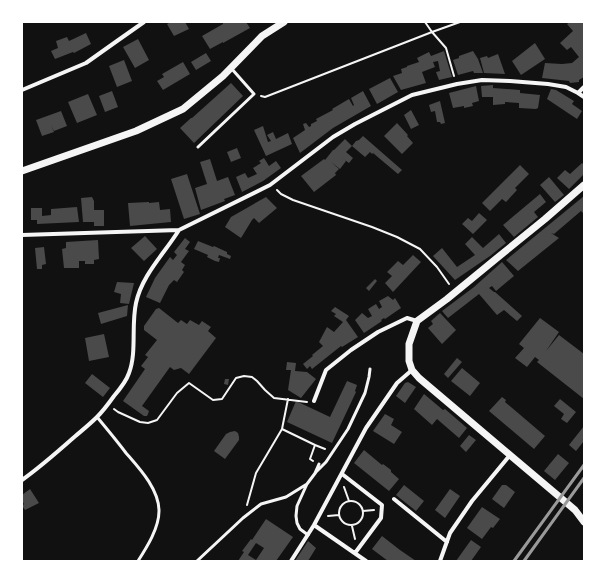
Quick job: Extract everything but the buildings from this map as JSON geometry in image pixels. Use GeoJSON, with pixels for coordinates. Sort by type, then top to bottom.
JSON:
{"type":"FeatureCollection","features":[{"type":"Feature","properties":{"kind":"street"},"geometry":{"type":"LineString","coordinates":[[22,90],[86,63],[144,22]]}},
{"type":"Feature","properties":{"kind":"street"},"geometry":{"type":"LineString","coordinates":[[22,171],[136,131],[183,109],[223,76],[262,36],[284,22]]}},
{"type":"Feature","properties":{"kind":"street"},"geometry":{"type":"LineString","coordinates":[[22,235],[179,230],[270,185],[333,137],[412,95],[457,84],[482,80],[517,81],[566,87],[584,97]]}},
{"type":"Feature","properties":{"kind":"street"},"geometry":{"type":"LineString","coordinates":[[578,93],[584,87]]}},
{"type":"Feature","properties":{"kind":"street"},"geometry":{"type":"LineString","coordinates":[[584,185],[447,299],[417,321],[409,344],[409,361],[412,370],[419,378],[575,510],[584,522]]}},
{"type":"Feature","properties":{"kind":"street"},"geometry":{"type":"LineString","coordinates":[[22,480],[47,461],[97,417],[124,383],[132,365],[133,325],[135,309],[141,288],[149,272],[179,230]]}},
{"type":"Feature","properties":{"kind":"street"},"geometry":{"type":"LineString","coordinates":[[314,401],[326,370],[351,350],[378,332],[407,318],[417,321]]}},
{"type":"Feature","properties":{"kind":"street"},"geometry":{"type":"LineString","coordinates":[[291,561],[314,526],[366,428],[397,383],[412,370]]}},
{"type":"Feature","properties":{"kind":"street"},"geometry":{"type":"LineString","coordinates":[[440,561],[450,533],[472,501],[510,455]]}},
{"type":"Feature","properties":{"kind":"street"},"geometry":{"type":"LineString","coordinates":[[342,475],[382,505],[382,518],[355,553]]}},
{"type":"Feature","properties":{"kind":"street"},"geometry":{"type":"LineString","coordinates":[[394,499],[447,542]]}},
{"type":"Feature","properties":{"kind":"street"},"geometry":{"type":"LineString","coordinates":[[314,526],[366,561]]}},
{"type":"Feature","properties":{"kind":"lane"},"geometry":{"type":"LineString","coordinates":[[198,147],[254,94],[231,68]]}},
{"type":"Feature","properties":{"kind":"lane"},"geometry":{"type":"LineString","coordinates":[[308,535],[300,529],[297,523],[297,506],[307,484],[326,462],[348,429],[365,393],[370,369]]}},
{"type":"Feature","properties":{"kind":"lane"},"geometry":{"type":"LineString","coordinates":[[97,417],[146,477],[158,502],[159,511],[156,528],[149,544],[138,561]]}},
{"type":"Feature","properties":{"kind":"lane"},"geometry":{"type":"LineString","coordinates":[[312,478],[318,464]]}},
{"type":"Feature","properties":{"kind":"lane"},"geometry":{"type":"LineString","coordinates":[[197,561],[243,518],[261,504],[286,497],[307,484]]}},
{"type":"Feature","properties":{"kind":"path"},"geometry":{"type":"LineString","coordinates":[[425,22],[446,48],[457,84]]}},
{"type":"Feature","properties":{"kind":"path"},"geometry":{"type":"LineString","coordinates":[[254,94],[265,97],[460,22]]}},
{"type":"Feature","properties":{"kind":"path"},"geometry":{"type":"LineString","coordinates":[[270,185],[280,194],[293,200],[372,227],[420,248],[437,266],[454,292]]}},
{"type":"Feature","properties":{"kind":"path"},"geometry":{"type":"LineString","coordinates":[[108,404],[118,412],[140,422],[148,423],[157,420],[177,393],[189,383],[212,400],[222,399],[236,378],[244,376],[252,377],[274,398],[304,402],[314,401]]}},
{"type":"Feature","properties":{"kind":"path"},"geometry":{"type":"LineString","coordinates":[[243,518],[256,473],[282,429],[288,399]]}},
{"type":"Feature","properties":{"kind":"path"},"geometry":{"type":"LineString","coordinates":[[282,429],[325,449],[327,445]]}},
{"type":"Feature","properties":{"kind":"path"},"geometry":{"type":"LineString","coordinates":[[315,445],[310,459],[318,464]]}},
{"type":"Feature","properties":{"kind":"path"},"geometry":{"type":"LineString","coordinates":[[342,475],[349,501]]}},
{"type":"Feature","properties":{"kind":"path"},"geometry":{"type":"LineString","coordinates":[[349,501],[355,501],[359,504],[363,512],[361,520],[352,525],[343,523],[338,515],[342,504],[349,501]]}},
{"type":"Feature","properties":{"kind":"railway"},"geometry":{"type":"LineString","coordinates":[[514,561],[584,465]]}},
{"type":"Feature","properties":{"kind":"railway"},"geometry":{"type":"LineString","coordinates":[[524,561],[584,478]]}}]}
